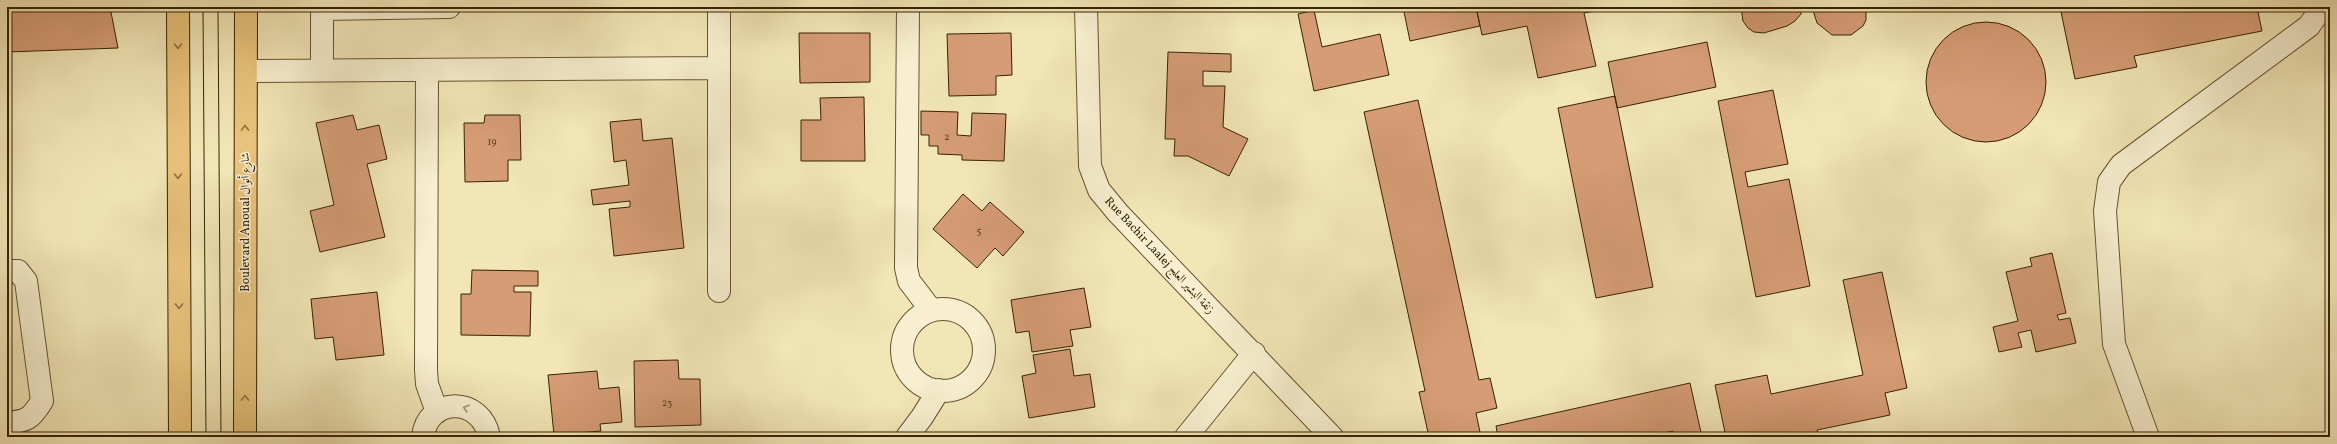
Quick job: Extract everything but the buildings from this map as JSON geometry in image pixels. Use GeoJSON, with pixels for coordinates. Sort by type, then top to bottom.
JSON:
{"type":"FeatureCollection","features":[{"type":"Feature","properties":{"kind":"main road"},"geometry":{"type":"LineString","coordinates":[[178,7],[180,437]]}},
{"type":"Feature","properties":{"kind":"main road","name":"Boulevard Anoual شارع أنوال"},"geometry":{"type":"LineString","coordinates":[[245,437],[246,7]]}},
{"type":"Feature","properties":{"kind":"street"},"geometry":{"type":"LineString","coordinates":[[322,70],[322,8],[449,7]]}},
{"type":"Feature","properties":{"kind":"street"},"geometry":{"type":"LineString","coordinates":[[718,7],[719,291]]}},
{"type":"Feature","properties":{"kind":"street"},"geometry":{"type":"LineString","coordinates":[[908,7],[906,268],[909,282],[931,310]]}},
{"type":"Feature","properties":{"kind":"street","name":"Rue Bachir Laalej زنقة البشير العلج"},"geometry":{"type":"LineString","coordinates":[[1086,7],[1088,135],[1090,166],[1099,190],[1118,213],[1254,353],[1332,437]]}},
{"type":"Feature","properties":{"kind":"street"},"geometry":{"type":"LineString","coordinates":[[2148,437],[2114,344],[2105,212],[2109,182],[2121,165],[2309,26],[2319,12],[2320,7]]}},
{"type":"Feature","properties":{"kind":"street"},"geometry":{"type":"LineString","coordinates":[[247,71],[719,68]]}},
{"type":"Feature","properties":{"kind":"street"},"geometry":{"type":"LineString","coordinates":[[427,70],[426,370],[427,384],[437,412]]}},
{"type":"Feature","properties":{"kind":"street"},"geometry":{"type":"LineString","coordinates":[[7,271],[18,271],[26,281],[42,401],[35,413],[26,421],[7,423]]}},
{"type":"Feature","properties":{"kind":"street"},"geometry":{"type":"LineString","coordinates":[[944,309],[957,311],[978,327],[983,346],[981,366],[974,377],[957,388],[939,390],[925,386],[914,378],[906,367],[902,353],[904,339],[909,326],[919,316],[931,310],[944,309]]}},
{"type":"Feature","properties":{"kind":"street"},"geometry":{"type":"LineString","coordinates":[[1186,437],[1254,353]]}},
{"type":"Feature","properties":{"kind":"street"},"geometry":{"type":"LineString","coordinates":[[907,437],[939,390]]}},
{"type":"Feature","properties":{"kind":"street"},"geometry":{"type":"LineString","coordinates":[[423,437],[429,420],[437,412],[446,407],[466,407],[476,412],[483,420],[489,437]]}},
{"type":"Feature","properties":{"kind":"tram line"},"geometry":{"type":"LineString","coordinates":[[203,7],[206,437]]}},
{"type":"Feature","properties":{"kind":"tram line"},"geometry":{"type":"LineString","coordinates":[[218,7],[221,437]]}}]}
